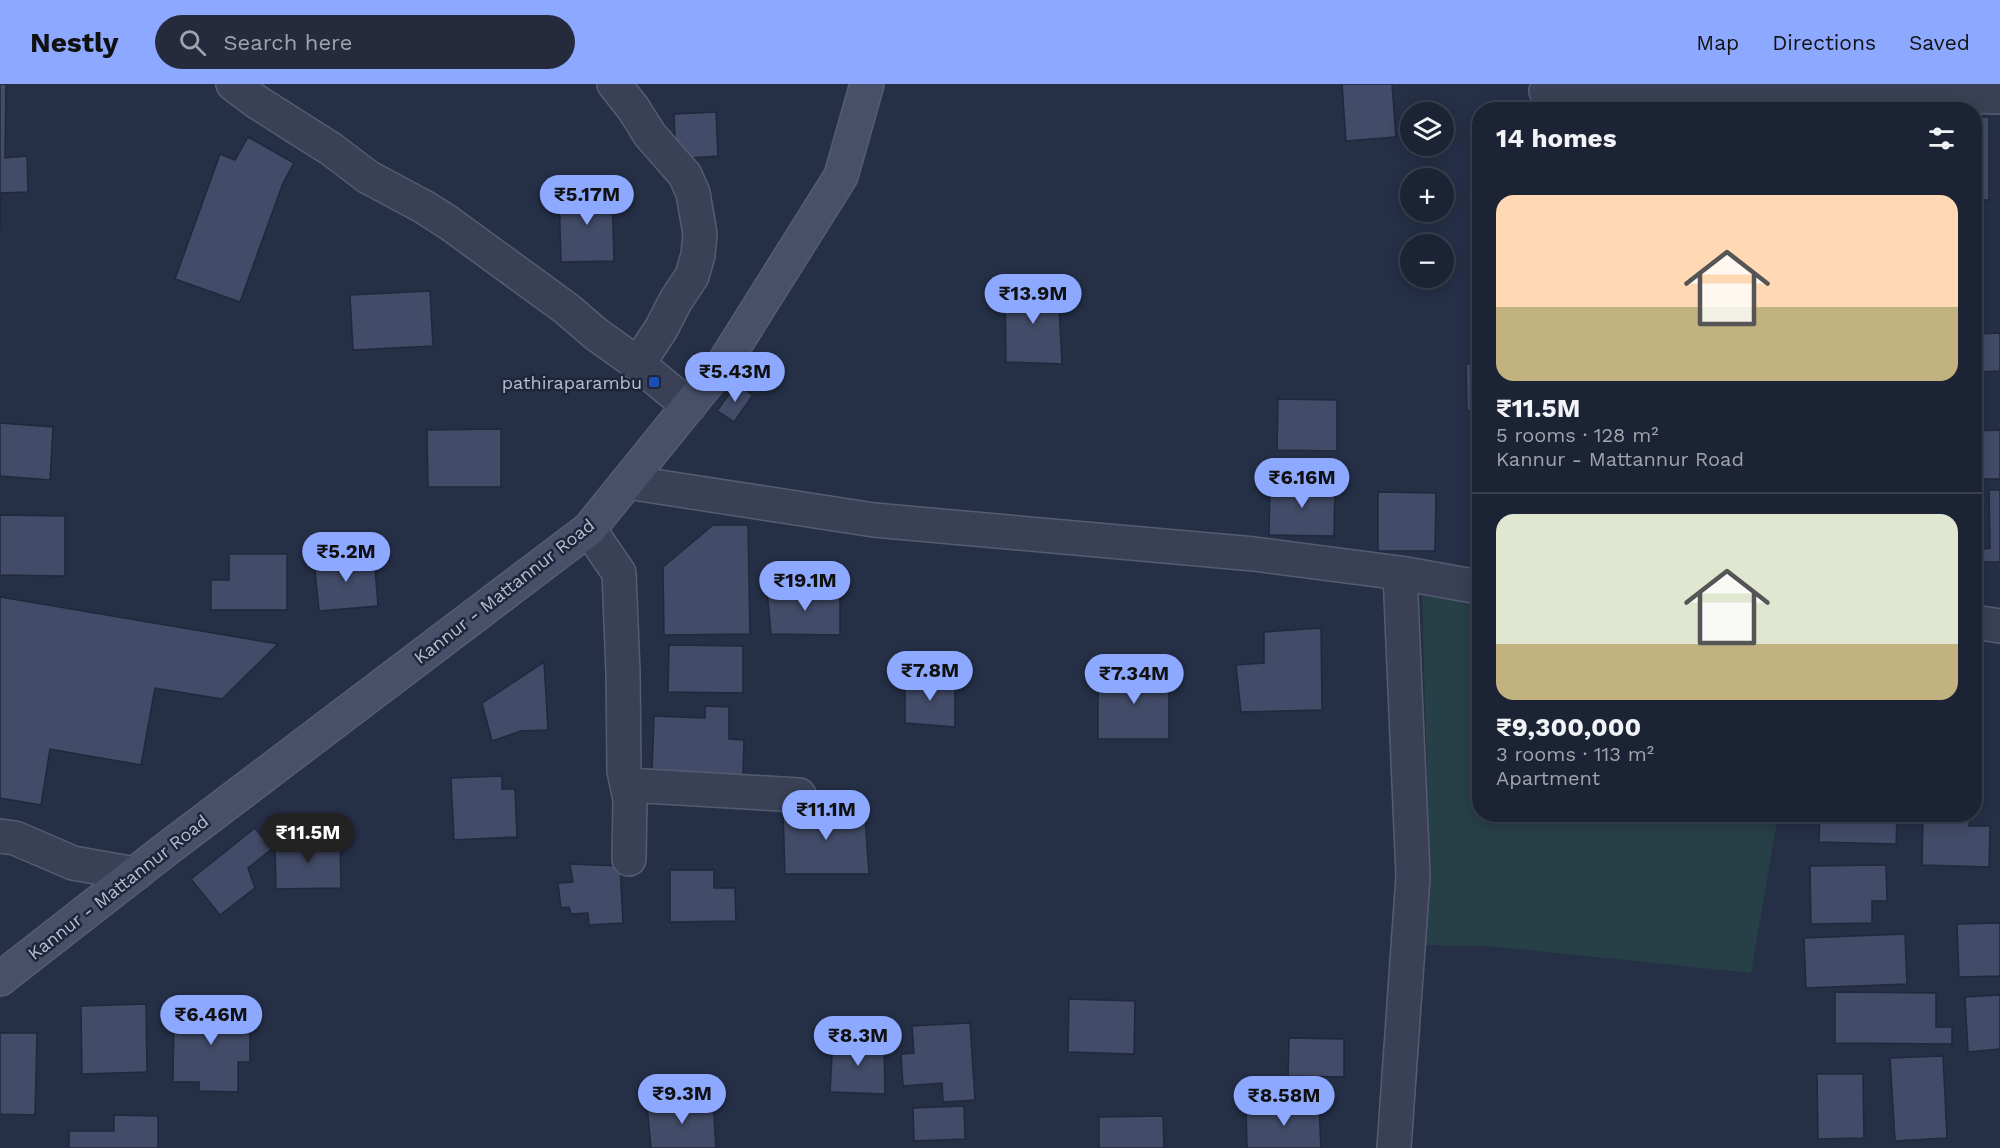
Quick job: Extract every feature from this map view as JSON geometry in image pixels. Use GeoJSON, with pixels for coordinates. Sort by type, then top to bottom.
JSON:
{"type":"FeatureCollection","features":[{"type":"Feature","properties":{"kind":"main road","name":"Kannur - Mattannur Road"},"geometry":{"type":"LineString","coordinates":[[0,979],[589,529],[725,361],[842,176],[867,84]]}},
{"type":"Feature","properties":{"kind":"street"},"geometry":{"type":"LineString","coordinates":[[233,84],[257,102],[332,149],[368,177],[449,223],[567,309],[689,406]]}},
{"type":"Feature","properties":{"kind":"street"},"geometry":{"type":"LineString","coordinates":[[614,84],[650,135],[685,175],[693,193],[700,234],[698,255],[692,276],[638,364]]}},
{"type":"Feature","properties":{"kind":"street"},"geometry":{"type":"LineString","coordinates":[[1547,95],[1733,89],[2000,97]]}},
{"type":"Feature","properties":{"kind":"street"},"geometry":{"type":"LineString","coordinates":[[627,482],[874,520],[1254,554],[1400,573],[1472,586]]}},
{"type":"Feature","properties":{"kind":"street"},"geometry":{"type":"LineString","coordinates":[[589,529],[619,573],[624,771],[630,799],[629,859]]}},
{"type":"Feature","properties":{"kind":"street"},"geometry":{"type":"LineString","coordinates":[[1394,1148],[1413,876],[1400,573]]}},
{"type":"Feature","properties":{"kind":"street"},"geometry":{"type":"LineString","coordinates":[[1982,623],[2000,626]]}},
{"type":"Feature","properties":{"kind":"street"},"geometry":{"type":"LineString","coordinates":[[627,785],[799,795]]}},
{"type":"Feature","properties":{"kind":"street"},"geometry":{"type":"LineString","coordinates":[[0,836],[15,838],[73,863],[135,874]]}},
{"type":"Feature","properties":{"kind":"shaded area"},"geometry":{"type":"Polygon","coordinates":[[[1422,596],[1472,602],[1472,822],[1777,822],[1751,973],[1487,946],[1423,945],[1427,777],[1422,596]]]}},
{"type":"Feature","properties":{"kind":"building"},"geometry":{"type":"Polygon","coordinates":[[[0,84],[6,84],[5,158],[27,156],[28,192],[1,193],[0,230],[0,84]]]}},
{"type":"Feature","properties":{"kind":"building"},"geometry":{"type":"Polygon","coordinates":[[[1342,84],[1392,84],[1396,137],[1346,141],[1342,84]]]}},
{"type":"Feature","properties":{"kind":"building"},"geometry":{"type":"Polygon","coordinates":[[[1657,101],[1657,102],[1574,102],[1657,101]]]}},
{"type":"Feature","properties":{"kind":"building"},"geometry":{"type":"Polygon","coordinates":[[[716,112],[718,156],[676,159],[674,114],[716,112]]]}},
{"type":"Feature","properties":{"kind":"building"},"geometry":{"type":"Polygon","coordinates":[[[1982,117],[1989,117],[1989,200],[1982,200],[1982,117]]]}},
{"type":"Feature","properties":{"kind":"building"},"geometry":{"type":"Polygon","coordinates":[[[248,137],[294,163],[283,183],[240,302],[175,279],[220,154],[235,160],[248,137]]]}},
{"type":"Feature","properties":{"kind":"building"},"geometry":{"type":"Polygon","coordinates":[[[612,189],[614,261],[561,262],[559,191],[612,189]]]}},
{"type":"Feature","properties":{"kind":"building"},"geometry":{"type":"Polygon","coordinates":[[[1058,286],[1062,364],[1006,362],[1005,287],[1058,286]]]}},
{"type":"Feature","properties":{"kind":"building"},"geometry":{"type":"Polygon","coordinates":[[[430,291],[433,346],[353,350],[350,295],[430,291]]]}},
{"type":"Feature","properties":{"kind":"building"},"geometry":{"type":"Polygon","coordinates":[[[2000,333],[2000,371],[1982,372],[1982,334],[2000,333]]]}},
{"type":"Feature","properties":{"kind":"building"},"geometry":{"type":"Polygon","coordinates":[[[1466,364],[1472,364],[1472,411],[1467,411],[1466,364]]]}},
{"type":"Feature","properties":{"kind":"building"},"geometry":{"type":"Polygon","coordinates":[[[736,384],[753,395],[734,422],[717,411],[736,384]]]}},
{"type":"Feature","properties":{"kind":"building"},"geometry":{"type":"Polygon","coordinates":[[[1278,399],[1337,400],[1337,451],[1277,450],[1278,399]]]}},
{"type":"Feature","properties":{"kind":"building"},"geometry":{"type":"Polygon","coordinates":[[[0,423],[53,427],[50,480],[0,476],[0,423]]]}},
{"type":"Feature","properties":{"kind":"building"},"geometry":{"type":"Polygon","coordinates":[[[501,429],[501,487],[428,487],[427,430],[501,429]]]}},
{"type":"Feature","properties":{"kind":"building"},"geometry":{"type":"Polygon","coordinates":[[[2000,430],[2000,479],[1982,479],[1982,431],[2000,430]]]}},
{"type":"Feature","properties":{"kind":"building"},"geometry":{"type":"Polygon","coordinates":[[[1270,481],[1335,483],[1334,536],[1269,535],[1270,481]]]}},
{"type":"Feature","properties":{"kind":"building"},"geometry":{"type":"Polygon","coordinates":[[[1989,490],[2000,490],[2000,562],[1982,562],[1982,549],[1990,548],[1989,490]]]}},
{"type":"Feature","properties":{"kind":"building"},"geometry":{"type":"Polygon","coordinates":[[[1378,492],[1436,493],[1435,551],[1378,551],[1378,492]]]}},
{"type":"Feature","properties":{"kind":"building"},"geometry":{"type":"Polygon","coordinates":[[[0,515],[65,516],[65,576],[0,575],[0,515]]]}},
{"type":"Feature","properties":{"kind":"building"},"geometry":{"type":"Polygon","coordinates":[[[713,525],[748,525],[750,634],[664,635],[663,567],[713,525]]]}},
{"type":"Feature","properties":{"kind":"building"},"geometry":{"type":"Polygon","coordinates":[[[229,554],[287,554],[287,610],[211,610],[211,580],[229,580],[229,554]]]}},
{"type":"Feature","properties":{"kind":"building"},"geometry":{"type":"Polygon","coordinates":[[[374,554],[378,606],[319,611],[314,560],[374,554]]]}},
{"type":"Feature","properties":{"kind":"building"},"geometry":{"type":"Polygon","coordinates":[[[767,590],[840,590],[840,635],[771,634],[767,590]]]}},
{"type":"Feature","properties":{"kind":"building"},"geometry":{"type":"Polygon","coordinates":[[[0,597],[278,644],[222,699],[155,688],[141,765],[50,749],[41,805],[0,798],[0,597]]]}},
{"type":"Feature","properties":{"kind":"building"},"geometry":{"type":"Polygon","coordinates":[[[1321,628],[1322,710],[1241,712],[1236,665],[1264,663],[1264,632],[1321,628]]]}},
{"type":"Feature","properties":{"kind":"building"},"geometry":{"type":"Polygon","coordinates":[[[669,645],[743,646],[743,693],[668,692],[669,645]]]}},
{"type":"Feature","properties":{"kind":"building"},"geometry":{"type":"Polygon","coordinates":[[[544,662],[548,730],[521,731],[492,741],[482,703],[544,662]]]}},
{"type":"Feature","properties":{"kind":"building"},"geometry":{"type":"Polygon","coordinates":[[[1098,671],[1169,671],[1169,739],[1098,739],[1098,671]]]}},
{"type":"Feature","properties":{"kind":"building"},"geometry":{"type":"Polygon","coordinates":[[[905,676],[955,680],[955,727],[905,723],[905,676]]]}},
{"type":"Feature","properties":{"kind":"building"},"geometry":{"type":"Polygon","coordinates":[[[705,706],[729,707],[729,739],[744,740],[743,775],[652,772],[654,716],[705,718],[705,706]]]}},
{"type":"Feature","properties":{"kind":"building"},"geometry":{"type":"Polygon","coordinates":[[[502,776],[502,789],[515,789],[517,837],[454,840],[451,778],[502,776]]]}},
{"type":"Feature","properties":{"kind":"building"},"geometry":{"type":"Polygon","coordinates":[[[864,804],[869,874],[785,874],[783,810],[864,804]]]}},
{"type":"Feature","properties":{"kind":"building"},"geometry":{"type":"Polygon","coordinates":[[[1820,822],[1897,822],[1896,844],[1819,842],[1820,822]]]}},
{"type":"Feature","properties":{"kind":"building"},"geometry":{"type":"Polygon","coordinates":[[[1923,822],[1969,822],[1969,826],[1990,826],[1989,867],[1922,865],[1923,822]]]}},
{"type":"Feature","properties":{"kind":"building"},"geometry":{"type":"Polygon","coordinates":[[[255,828],[272,849],[248,868],[255,888],[220,915],[191,879],[255,828]]]}},
{"type":"Feature","properties":{"kind":"building"},"geometry":{"type":"Polygon","coordinates":[[[340,839],[341,888],[276,889],[275,841],[340,839]]]}},
{"type":"Feature","properties":{"kind":"building"},"geometry":{"type":"Polygon","coordinates":[[[570,864],[620,866],[623,923],[589,925],[588,913],[571,914],[569,907],[561,908],[558,883],[573,882],[570,864]]]}},
{"type":"Feature","properties":{"kind":"building"},"geometry":{"type":"Polygon","coordinates":[[[1886,865],[1887,901],[1872,901],[1872,923],[1811,924],[1810,866],[1886,865]]]}},
{"type":"Feature","properties":{"kind":"building"},"geometry":{"type":"Polygon","coordinates":[[[670,870],[714,870],[714,888],[735,888],[736,921],[670,922],[670,870]]]}},
{"type":"Feature","properties":{"kind":"building"},"geometry":{"type":"Polygon","coordinates":[[[2000,923],[2000,976],[1959,977],[1957,924],[2000,923]]]}},
{"type":"Feature","properties":{"kind":"building"},"geometry":{"type":"Polygon","coordinates":[[[1905,934],[1907,984],[1806,988],[1804,938],[1905,934]]]}},
{"type":"Feature","properties":{"kind":"building"},"geometry":{"type":"Polygon","coordinates":[[[1835,992],[1936,993],[1936,1027],[1952,1027],[1952,1044],[1835,1043],[1835,992]]]}},
{"type":"Feature","properties":{"kind":"building"},"geometry":{"type":"Polygon","coordinates":[[[2000,995],[2000,1049],[1968,1052],[1965,997],[2000,995]]]}},
{"type":"Feature","properties":{"kind":"building"},"geometry":{"type":"Polygon","coordinates":[[[1069,999],[1135,1001],[1134,1054],[1068,1052],[1069,999]]]}},
{"type":"Feature","properties":{"kind":"building"},"geometry":{"type":"Polygon","coordinates":[[[146,1004],[147,1072],[82,1074],[81,1006],[146,1004]]]}},
{"type":"Feature","properties":{"kind":"building"},"geometry":{"type":"Polygon","coordinates":[[[174,1007],[250,1008],[250,1062],[238,1062],[238,1092],[199,1091],[199,1082],[173,1082],[174,1007]]]}},
{"type":"Feature","properties":{"kind":"building"},"geometry":{"type":"Polygon","coordinates":[[[970,1023],[975,1100],[943,1102],[942,1083],[903,1086],[901,1054],[914,1053],[912,1026],[970,1023]]]}},
{"type":"Feature","properties":{"kind":"building"},"geometry":{"type":"Polygon","coordinates":[[[0,1033],[37,1033],[35,1115],[0,1114],[0,1033]]]}},
{"type":"Feature","properties":{"kind":"building"},"geometry":{"type":"Polygon","coordinates":[[[833,1038],[884,1041],[885,1094],[830,1092],[833,1038]]]}},
{"type":"Feature","properties":{"kind":"building"},"geometry":{"type":"Polygon","coordinates":[[[1289,1038],[1344,1039],[1344,1077],[1288,1076],[1289,1038]]]}},
{"type":"Feature","properties":{"kind":"building"},"geometry":{"type":"Polygon","coordinates":[[[1943,1056],[1947,1138],[1895,1141],[1890,1058],[1943,1056]]]}},
{"type":"Feature","properties":{"kind":"building"},"geometry":{"type":"Polygon","coordinates":[[[1817,1074],[1863,1074],[1864,1138],[1818,1139],[1817,1074]]]}},
{"type":"Feature","properties":{"kind":"building"},"geometry":{"type":"Polygon","coordinates":[[[713,1099],[716,1148],[651,1148],[647,1105],[713,1099]]]}},
{"type":"Feature","properties":{"kind":"building"},"geometry":{"type":"Polygon","coordinates":[[[1319,1105],[1321,1148],[1247,1148],[1246,1107],[1319,1105]]]}},
{"type":"Feature","properties":{"kind":"building"},"geometry":{"type":"Polygon","coordinates":[[[964,1106],[965,1139],[914,1141],[913,1108],[964,1106]]]}},
{"type":"Feature","properties":{"kind":"building"},"geometry":{"type":"Polygon","coordinates":[[[114,1115],[158,1116],[158,1148],[69,1148],[69,1131],[114,1131],[114,1115]]]}},
{"type":"Feature","properties":{"kind":"building"},"geometry":{"type":"Polygon","coordinates":[[[1163,1116],[1164,1148],[1099,1148],[1099,1117],[1163,1116]]]}},
{"type":"Feature","properties":{"kind":"place","name":"pathiraparambu"},"geometry":{"type":"Point","coordinates":[654,382]}}]}
